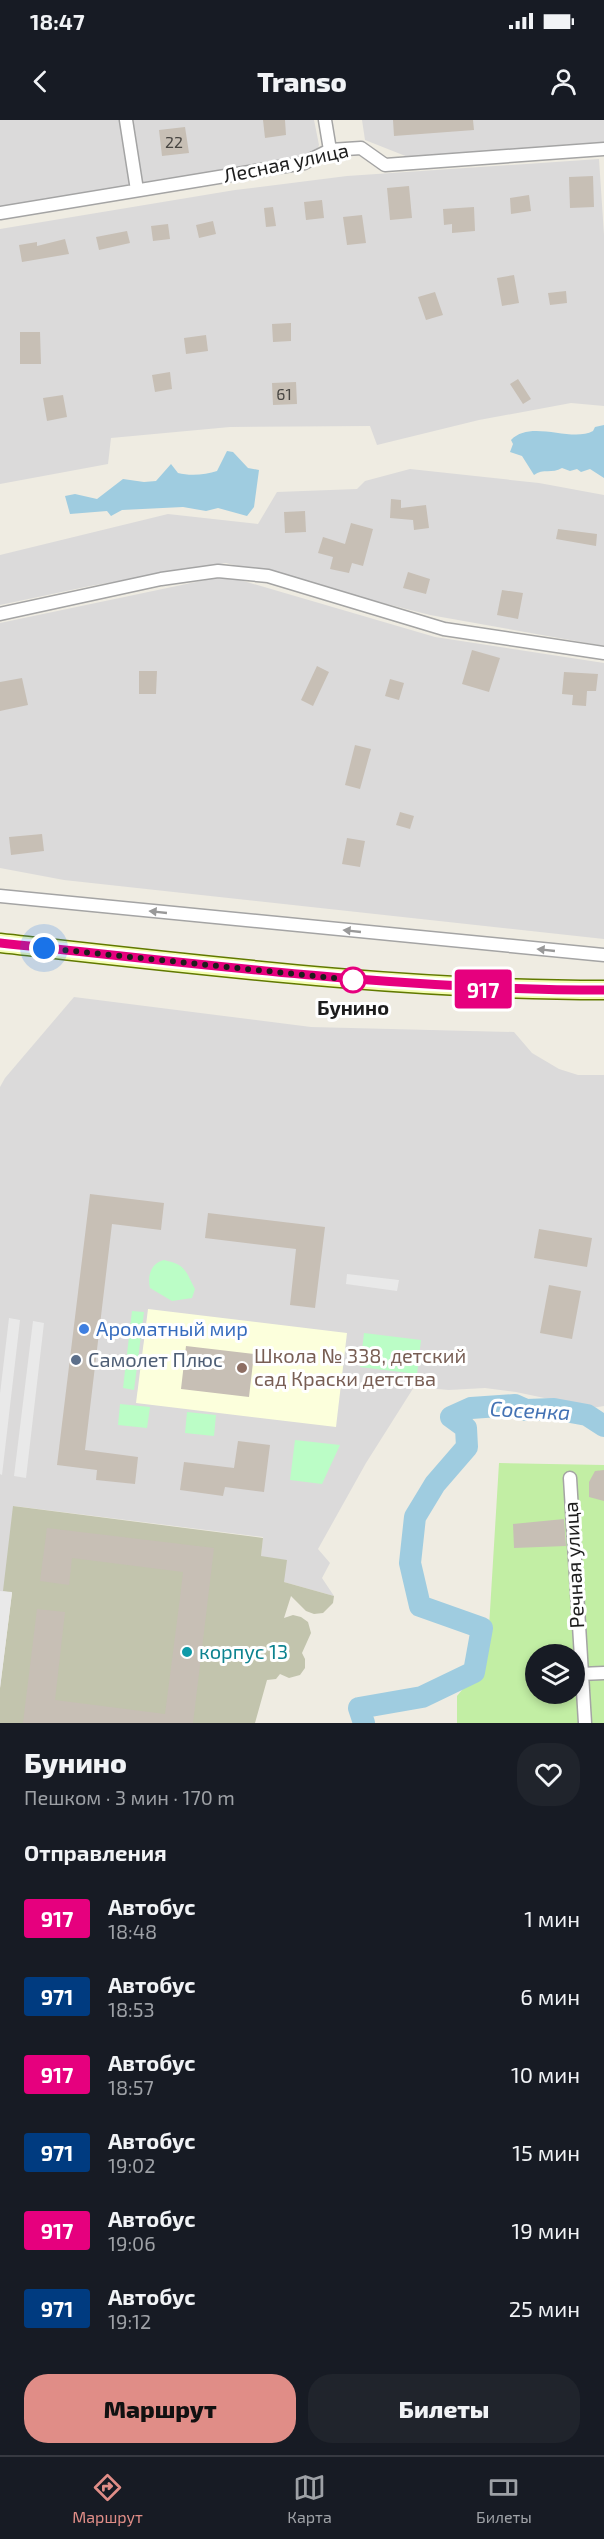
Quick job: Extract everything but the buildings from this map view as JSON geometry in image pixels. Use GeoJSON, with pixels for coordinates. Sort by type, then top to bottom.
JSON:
{"type":"FeatureCollection","features":[{"type":"Feature","properties":{"kind":"main road"},"geometry":{"type":"LineString","coordinates":[[0,943],[242,970],[421,986],[604,990]]}},
{"type":"Feature","properties":{"kind":"street"},"geometry":{"type":"LineString","coordinates":[[126,120],[137,190]]}},
{"type":"Feature","properties":{"kind":"street"},"geometry":{"type":"LineString","coordinates":[[325,120],[330,150]]}},
{"type":"Feature","properties":{"kind":"street","name":"Лесная улица"},"geometry":{"type":"LineString","coordinates":[[0,213],[304,163],[330,150],[361,148],[386,165],[604,149]]}},
{"type":"Feature","properties":{"kind":"street"},"geometry":{"type":"LineString","coordinates":[[0,614],[161,579],[218,571],[268,576],[444,629],[604,653]]}},
{"type":"Feature","properties":{"kind":"street"},"geometry":{"type":"LineString","coordinates":[[0,896],[604,955]]}},
{"type":"Feature","properties":{"kind":"street","name":"Речная улица"},"geometry":{"type":"LineString","coordinates":[[570,1478],[578,1644]]}},
{"type":"Feature","properties":{"kind":"street"},"geometry":{"type":"LineString","coordinates":[[585,1674],[604,1673]]}},
{"type":"Feature","properties":{"kind":"street","name":"Речная улица"},"geometry":{"type":"LineString","coordinates":[[583,1704],[585,1723]]}},
{"type":"Feature","properties":{"kind":"shaded area"},"geometry":{"type":"Polygon","coordinates":[[[0,120],[314,120],[319,145],[316,154],[0,208],[0,120]]]}},
{"type":"Feature","properties":{"kind":"shaded area"},"geometry":{"type":"Polygon","coordinates":[[[362,120],[604,120],[604,142],[408,157],[365,140],[362,120]]]}},
{"type":"Feature","properties":{"kind":"shaded area"},"geometry":{"type":"Polygon","coordinates":[[[599,159],[604,235],[604,406],[571,403],[479,420],[377,445],[370,426],[230,427],[111,438],[108,464],[0,484],[0,229],[235,190],[347,176],[599,159]]]}},
{"type":"Feature","properties":{"kind":"shaded area"},"geometry":{"type":"Polygon","coordinates":[[[410,469],[539,483],[604,495],[604,646],[430,615],[226,563],[90,586],[0,605],[0,555],[168,514],[258,524],[277,492],[357,489],[365,481],[410,469]]]}},
{"type":"Feature","properties":{"kind":"shaded area"},"geometry":{"type":"Polygon","coordinates":[[[215,578],[240,580],[435,637],[604,663],[604,939],[64,880],[0,868],[0,623],[215,578]]]}},
{"type":"Feature","properties":{"kind":"shaded area"},"geometry":{"type":"Polygon","coordinates":[[[74,997],[311,1027],[514,1032],[532,1053],[559,1069],[578,1075],[604,1075],[604,1406],[592,1408],[485,1388],[449,1390],[414,1387],[366,1463],[318,1549],[330,1563],[322,1578],[334,1596],[284,1582],[261,1556],[263,1537],[14,1506],[0,1688],[0,1087],[5,1078],[74,997]]]}},
{"type":"Feature","properties":{"kind":"shaded area"},"geometry":{"type":"Polygon","coordinates":[[[347,1274],[399,1280],[397,1291],[346,1284],[347,1274]]]}},
{"type":"Feature","properties":{"kind":"shaded area","name":"Школа № 338, детский сад Краски детства"},"geometry":{"type":"Polygon","coordinates":[[[148,1309],[347,1333],[336,1427],[136,1403],[148,1309]]]}},
{"type":"Feature","properties":{"kind":"shaded area"},"geometry":{"type":"Polygon","coordinates":[[[9,1318],[20,1320],[2,1475],[0,1474],[0,1394],[9,1318]]]}},
{"type":"Feature","properties":{"kind":"shaded area"},"geometry":{"type":"Polygon","coordinates":[[[33,1321],[44,1323],[26,1478],[14,1476],[33,1321]]]}},
{"type":"Feature","properties":{"kind":"shaded area"},"geometry":{"type":"Polygon","coordinates":[[[13,1506],[263,1538],[261,1556],[287,1560],[284,1582],[334,1596],[333,1603],[323,1613],[314,1614],[306,1611],[291,1596],[284,1618],[293,1615],[301,1617],[308,1622],[311,1633],[302,1653],[305,1668],[300,1675],[289,1678],[280,1674],[276,1679],[267,1680],[255,1723],[0,1723],[0,1688],[12,1593],[3,1591],[13,1506]]]}},
{"type":"Feature","properties":{"kind":"shaded area"},"geometry":{"type":"Polygon","coordinates":[[[0,1591],[12,1592],[0,1688],[0,1591]]]}},
{"type":"Feature","properties":{"kind":"green space"},"geometry":{"type":"Polygon","coordinates":[[[164,1260],[184,1269],[195,1289],[192,1298],[172,1301],[150,1288],[149,1279],[153,1267],[164,1260]]]}},
{"type":"Feature","properties":{"kind":"green space"},"geometry":{"type":"Polygon","coordinates":[[[132,1311],[144,1312],[134,1390],[123,1388],[132,1311]]]}},
{"type":"Feature","properties":{"kind":"green space"},"geometry":{"type":"Polygon","coordinates":[[[364,1333],[421,1340],[417,1374],[360,1367],[364,1333]]]}},
{"type":"Feature","properties":{"kind":"green space"},"geometry":{"type":"Polygon","coordinates":[[[120,1404],[150,1407],[147,1428],[118,1425],[120,1404]]]}},
{"type":"Feature","properties":{"kind":"green space"},"geometry":{"type":"Polygon","coordinates":[[[187,1412],[216,1415],[214,1436],[185,1433],[187,1412]]]}},
{"type":"Feature","properties":{"kind":"green space"},"geometry":{"type":"Polygon","coordinates":[[[295,1440],[340,1445],[322,1484],[290,1480],[295,1440]]]}},
{"type":"Feature","properties":{"kind":"green space"},"geometry":{"type":"Polygon","coordinates":[[[499,1463],[604,1465],[604,1723],[457,1723],[457,1696],[487,1660],[499,1463]]]}},
{"type":"Feature","properties":{"kind":"water"},"geometry":{"type":"Polygon","coordinates":[[[604,425],[604,478],[590,469],[581,472],[577,469],[570,471],[562,468],[534,475],[522,456],[510,452],[513,444],[511,440],[529,431],[574,435],[593,431],[595,427],[604,425]]]}},
{"type":"Feature","properties":{"kind":"water"},"geometry":{"type":"Polygon","coordinates":[[[227,451],[233,452],[248,468],[259,470],[254,507],[247,516],[218,508],[206,511],[183,507],[122,510],[111,516],[107,511],[70,514],[65,496],[75,494],[97,499],[123,479],[156,481],[171,464],[178,473],[182,474],[198,475],[217,471],[227,451]]]}},
{"type":"Feature","properties":{"kind":"waterway","name":"Сосенка"},"geometry":{"type":"LineString","coordinates":[[364,1723],[359,1708],[422,1697],[474,1672],[482,1628],[420,1606],[410,1563],[415,1517],[435,1484],[467,1447],[466,1428],[451,1417],[471,1408],[515,1405],[526,1410],[554,1409],[587,1415],[604,1426]]}},
{"type":"Feature","properties":{"kind":"bus line","name":"917"},"geometry":{"type":"LineString","coordinates":[[0,943],[242,970],[421,986],[604,990]]}},
{"type":"Feature","properties":{"kind":"place","name":"Бунино"},"geometry":{"type":"Point","coordinates":[353,980]}},
{"type":"Feature","properties":{"kind":"place","name":"Ароматный мир"},"geometry":{"type":"Point","coordinates":[84,1329]}},
{"type":"Feature","properties":{"kind":"place","name":"Самолет Плюс"},"geometry":{"type":"Point","coordinates":[76,1360]}},
{"type":"Feature","properties":{"kind":"place","name":"Школа № 338, детский сад Краски детства"},"geometry":{"type":"Point","coordinates":[242,1368]}},
{"type":"Feature","properties":{"kind":"place","name":"корпус 13"},"geometry":{"type":"Point","coordinates":[187,1652]}},
{"type":"Feature","properties":{"kind":"route"},"geometry":{"type":"LineString","coordinates":[[44,948],[353,980]]}}]}
